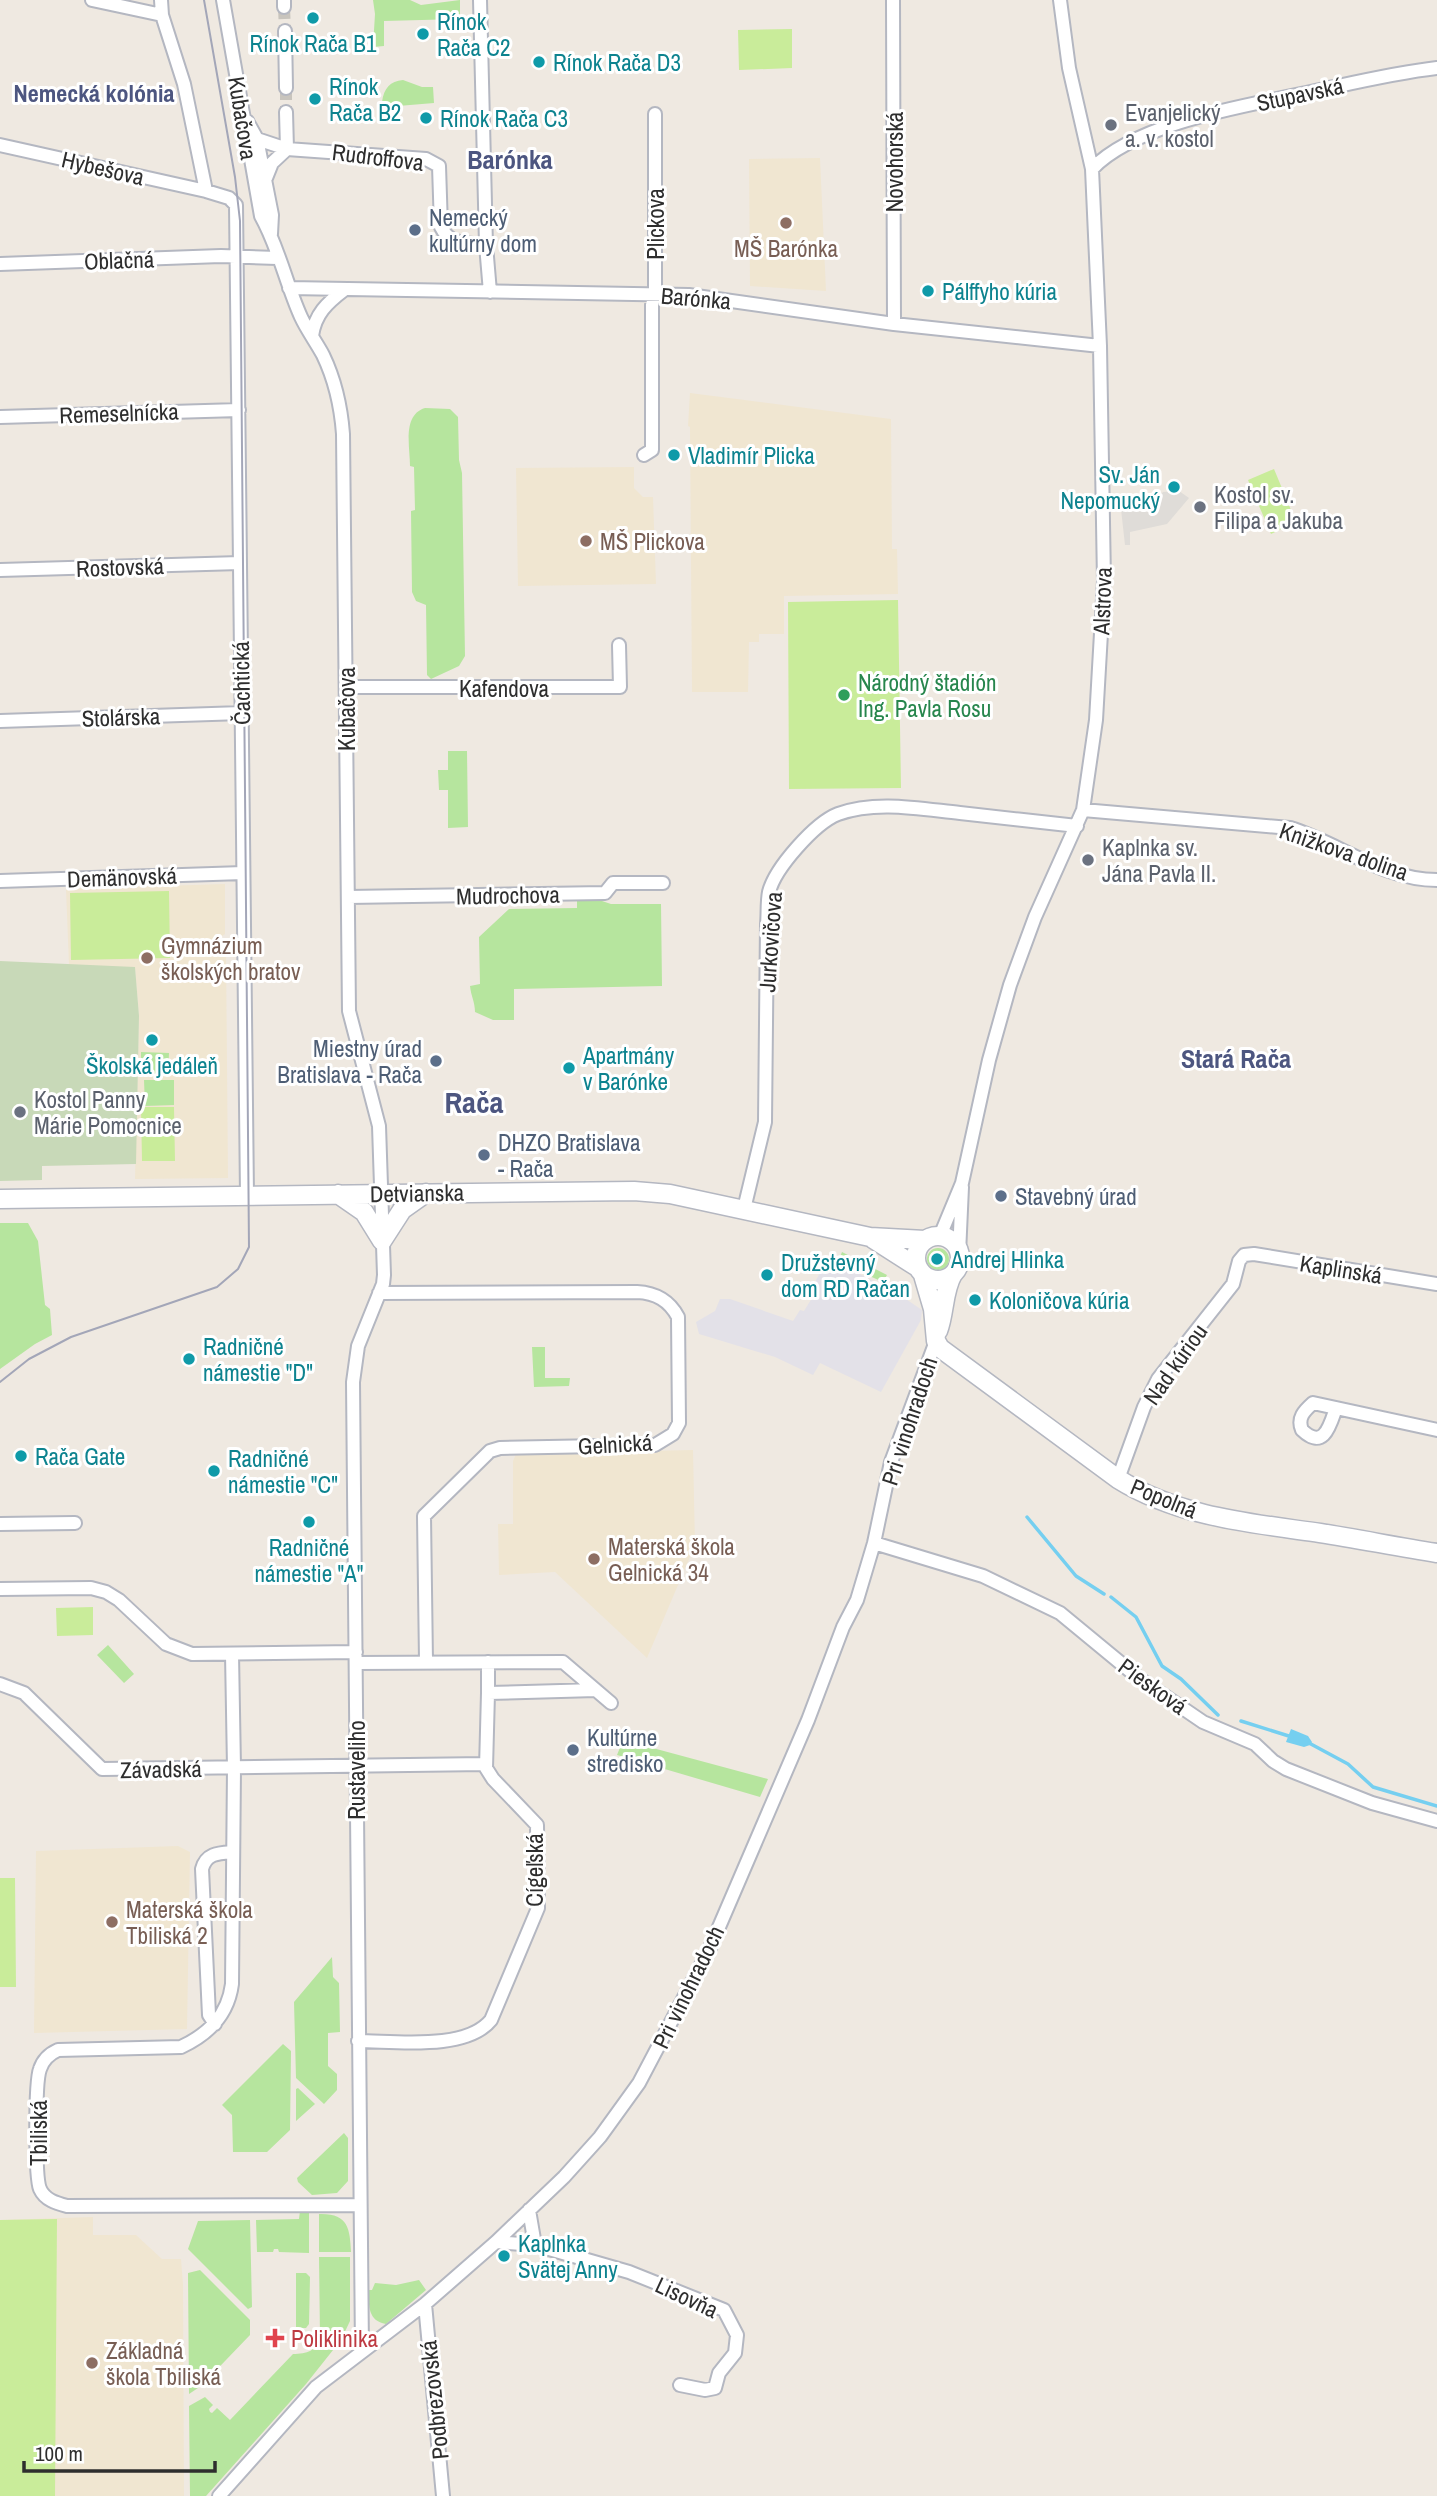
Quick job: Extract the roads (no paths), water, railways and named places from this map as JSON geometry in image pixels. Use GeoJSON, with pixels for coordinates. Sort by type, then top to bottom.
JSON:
{"type":"FeatureCollection","features":[{"type":"Feature","properties":{"kind":"street"},"geometry":{"type":"LineString","coordinates":[[92,0],[162,15]]}},
{"type":"Feature","properties":{"kind":"street"},"geometry":{"type":"LineString","coordinates":[[161,0],[162,15],[184,84],[206,191]]}},
{"type":"Feature","properties":{"kind":"street","name":"Kubačova"},"geometry":{"type":"LineString","coordinates":[[223,0],[261,216],[271,234],[289,288],[326,362],[342,428],[349,1011],[377,1117],[381,1194]]}},
{"type":"Feature","properties":{"kind":"street"},"geometry":{"type":"LineString","coordinates":[[480,0],[486,245],[490,292]]}},
{"type":"Feature","properties":{"kind":"street","name":"Novohorská"},"geometry":{"type":"LineString","coordinates":[[893,0],[894,324]]}},
{"type":"Feature","properties":{"kind":"street","name":"Alstrova"},"geometry":{"type":"LineString","coordinates":[[959,1254],[962,1184],[989,1060],[1010,985],[1035,917],[1083,810],[1096,720],[1104,581],[1100,346],[1092,169],[1069,68],[1060,0]]}},
{"type":"Feature","properties":{"kind":"street"},"geometry":{"type":"LineString","coordinates":[[285,30],[286,88]]}},
{"type":"Feature","properties":{"kind":"street","name":"Stupavská"},"geometry":{"type":"LineString","coordinates":[[1092,169],[1101,159],[1166,127],[1236,108],[1404,72],[1437,68]]}},
{"type":"Feature","properties":{"kind":"street"},"geometry":{"type":"LineString","coordinates":[[286,112],[287,149]]}},
{"type":"Feature","properties":{"kind":"street","name":"Plickova"},"geometry":{"type":"LineString","coordinates":[[644,455],[652,450],[655,114]]}},
{"type":"Feature","properties":{"kind":"street"},"geometry":{"type":"LineString","coordinates":[[244,115],[257,139]]}},
{"type":"Feature","properties":{"kind":"street","name":"Kubačova"},"geometry":{"type":"LineString","coordinates":[[257,139],[272,215],[271,234]]}},
{"type":"Feature","properties":{"kind":"street","name":"Rudroffova"},"geometry":{"type":"LineString","coordinates":[[257,139],[287,149],[338,150],[426,159],[443,166],[441,227],[453,241],[486,245]]}},
{"type":"Feature","properties":{"kind":"street","name":"Hybešova"},"geometry":{"type":"LineString","coordinates":[[0,145],[206,191]]}},
{"type":"Feature","properties":{"kind":"street","name":"Kubačova"},"geometry":{"type":"LineString","coordinates":[[266,178],[272,163],[287,149]]}},
{"type":"Feature","properties":{"kind":"street","name":"Čachtická"},"geometry":{"type":"LineString","coordinates":[[206,191],[234,202],[238,257],[247,1195]]}},
{"type":"Feature","properties":{"kind":"street","name":"Oblačná"},"geometry":{"type":"LineString","coordinates":[[0,264],[277,258]]}},
{"type":"Feature","properties":{"kind":"street","name":"Barónka"},"geometry":{"type":"LineString","coordinates":[[289,288],[689,295],[894,324],[1100,346]]}},
{"type":"Feature","properties":{"kind":"street"},"geometry":{"type":"LineString","coordinates":[[312,335],[316,317],[327,303],[344,290]]}},
{"type":"Feature","properties":{"kind":"street","name":"Remeselnícka"},"geometry":{"type":"LineString","coordinates":[[0,417],[239,410]]}},
{"type":"Feature","properties":{"kind":"street","name":"Rostovská"},"geometry":{"type":"LineString","coordinates":[[0,570],[240,563]]}},
{"type":"Feature","properties":{"kind":"street","name":"Kafendova"},"geometry":{"type":"LineString","coordinates":[[346,687],[620,687],[619,645]]}},
{"type":"Feature","properties":{"kind":"street","name":"Stolárska"},"geometry":{"type":"LineString","coordinates":[[0,721],[242,713]]}},
{"type":"Feature","properties":{"kind":"street","name":"Jurkovičova"},"geometry":{"type":"LineString","coordinates":[[744,1209],[765,1122],[769,892],[784,866],[807,836],[837,814],[877,808],[906,808],[1076,826]]}},
{"type":"Feature","properties":{"kind":"street","name":"Knižkova dolina"},"geometry":{"type":"LineString","coordinates":[[1083,810],[1290,828],[1312,835],[1395,873],[1437,880]]}},
{"type":"Feature","properties":{"kind":"street","name":"Demänovská"},"geometry":{"type":"LineString","coordinates":[[0,881],[243,873]]}},
{"type":"Feature","properties":{"kind":"street","name":"Mudrochova"},"geometry":{"type":"LineString","coordinates":[[348,897],[605,894],[613,883],[663,883]]}},
{"type":"Feature","properties":{"kind":"street","name":"Alstrova"},"geometry":{"type":"LineString","coordinates":[[932,1238],[962,1184]]}},
{"type":"Feature","properties":{"kind":"street","name":"Detvianska"},"geometry":{"type":"LineString","coordinates":[[0,1199],[634,1191],[670,1194],[870,1237],[932,1238]]}},
{"type":"Feature","properties":{"kind":"street"},"geometry":{"type":"LineString","coordinates":[[338,1194],[364,1212],[382,1241],[402,1210],[426,1193]]}},
{"type":"Feature","properties":{"kind":"street","name":"Rustaveliho"},"geometry":{"type":"LineString","coordinates":[[362,2351],[353,1382],[358,1346],[384,1275],[381,1194]]}},
{"type":"Feature","properties":{"kind":"street","name":"Detvianska"},"geometry":{"type":"LineString","coordinates":[[870,1237],[920,1271]]}},
{"type":"Feature","properties":{"kind":"street"},"geometry":{"type":"LineString","coordinates":[[932,1238],[951,1241],[959,1254],[959,1264],[953,1275],[939,1280],[920,1271],[916,1251],[932,1238]]}},
{"type":"Feature","properties":{"kind":"street","name":"Kaplinská"},"geometry":{"type":"LineString","coordinates":[[1244,1255],[1254,1254],[1437,1284]]}},
{"type":"Feature","properties":{"kind":"street","name":"Nad kúriou"},"geometry":{"type":"LineString","coordinates":[[1118,1479],[1144,1407],[1158,1379],[1233,1284],[1239,1261],[1244,1255]]}},
{"type":"Feature","properties":{"kind":"street","name":"Pri vinohradoch"},"geometry":{"type":"LineString","coordinates":[[920,1271],[936,1338]]}},
{"type":"Feature","properties":{"kind":"street","name":"Pri vinohradoch"},"geometry":{"type":"LineString","coordinates":[[219,2496],[316,2387],[425,2304],[496,2242],[580,2160],[639,2083],[710,1948],[808,1720],[843,1627],[857,1600],[874,1543],[891,1462],[944,1315],[948,1282],[953,1275]]}},
{"type":"Feature","properties":{"kind":"street","name":"Gelnická"},"geometry":{"type":"LineString","coordinates":[[379,1293],[637,1292],[661,1297],[674,1309],[678,1320],[679,1423],[667,1440],[655,1445],[500,1448],[490,1451],[424,1516],[426,1661]]}},
{"type":"Feature","properties":{"kind":"street","name":"Popolná"},"geometry":{"type":"LineString","coordinates":[[936,1338],[947,1354],[1142,1494],[1218,1518],[1437,1553]]}},
{"type":"Feature","properties":{"kind":"street"},"geometry":{"type":"LineString","coordinates":[[1336,1408],[1437,1430]]}},
{"type":"Feature","properties":{"kind":"street"},"geometry":{"type":"LineString","coordinates":[[0,1524],[75,1523]]}},
{"type":"Feature","properties":{"kind":"street","name":"Piesková"},"geometry":{"type":"LineString","coordinates":[[874,1543],[983,1576],[1060,1613],[1140,1679],[1203,1722],[1255,1744],[1286,1769],[1372,1803],[1437,1821]]}},
{"type":"Feature","properties":{"kind":"street"},"geometry":{"type":"LineString","coordinates":[[0,1589],[100,1590],[120,1600],[166,1644],[192,1654],[563,1662],[611,1703]]}},
{"type":"Feature","properties":{"kind":"street","name":"Tbiliská"},"geometry":{"type":"LineString","coordinates":[[232,1654],[232,1984],[228,2005],[215,2024],[199,2039],[181,2047],[58,2050],[48,2056],[38,2074],[38,2180],[43,2194],[52,2202],[66,2206],[359,2205]]}},
{"type":"Feature","properties":{"kind":"street"},"geometry":{"type":"LineString","coordinates":[[356,1766],[486,1764],[488,1662]]}},
{"type":"Feature","properties":{"kind":"street","name":"Závadská"},"geometry":{"type":"LineString","coordinates":[[0,1684],[24,1692],[102,1769],[356,1766]]}},
{"type":"Feature","properties":{"kind":"street"},"geometry":{"type":"LineString","coordinates":[[488,1693],[596,1690]]}},
{"type":"Feature","properties":{"kind":"street","name":"Cígeľská"},"geometry":{"type":"LineString","coordinates":[[358,2041],[445,2041],[476,2032],[490,2022],[539,1905],[537,1825],[493,1779],[486,1764]]}},
{"type":"Feature","properties":{"kind":"street"},"geometry":{"type":"LineString","coordinates":[[215,2024],[209,2015],[202,1869],[211,1855],[233,1852]]}},
{"type":"Feature","properties":{"kind":"street"},"geometry":{"type":"LineString","coordinates":[[529,2210],[535,2245]]}},
{"type":"Feature","properties":{"kind":"street","name":"Lisovňa"},"geometry":{"type":"LineString","coordinates":[[496,2242],[535,2245],[629,2272],[724,2310],[737,2335],[735,2353],[719,2373],[715,2388],[705,2390],[680,2385]]}},
{"type":"Feature","properties":{"kind":"street","name":"Podbrezovská"},"geometry":{"type":"LineString","coordinates":[[425,2304],[443,2496]]}},
{"type":"Feature","properties":{"kind":"water"},"geometry":{"type":"Polygon","coordinates":[[[1291,1729],[1308,1736],[1312,1742],[1310,1745],[1304,1747],[1286,1742],[1291,1729]]]}},
{"type":"Feature","properties":{"kind":"waterway"},"geometry":{"type":"LineString","coordinates":[[1027,1517],[1076,1576],[1104,1594]]}},
{"type":"Feature","properties":{"kind":"waterway"},"geometry":{"type":"LineString","coordinates":[[1111,1597],[1136,1617],[1162,1666],[1181,1679],[1218,1715]]}},
{"type":"Feature","properties":{"kind":"waterway"},"geometry":{"type":"LineString","coordinates":[[1241,1721],[1292,1737]]}},
{"type":"Feature","properties":{"kind":"waterway"},"geometry":{"type":"LineString","coordinates":[[1309,1743],[1348,1764],[1373,1787],[1437,1806]]}},
{"type":"Feature","properties":{"kind":"tunnel"},"geometry":{"type":"LineString","coordinates":[[284,7],[285,31]]}},
{"type":"Feature","properties":{"kind":"tunnel"},"geometry":{"type":"LineString","coordinates":[[286,88],[286,112]]}},
{"type":"Feature","properties":{"kind":"tram line"},"geometry":{"type":"LineString","coordinates":[[0,1382],[29,1359],[71,1337],[217,1287],[238,1269],[249,1247],[240,221],[235,177],[204,0]]}},
{"type":"Feature","properties":{"kind":"place","name":"Rínok Rača B1"},"geometry":{"type":"Point","coordinates":[313,18]}},
{"type":"Feature","properties":{"kind":"place","name":"Rínok Rača C2"},"geometry":{"type":"Point","coordinates":[423,34]}},
{"type":"Feature","properties":{"kind":"place","name":"Rínok Rača D3"},"geometry":{"type":"Point","coordinates":[539,62]}},
{"type":"Feature","properties":{"kind":"place","name":"Rínok Rača B2"},"geometry":{"type":"Point","coordinates":[315,99]}},
{"type":"Feature","properties":{"kind":"place","name":"Rínok Rača C3"},"geometry":{"type":"Point","coordinates":[426,118]}},
{"type":"Feature","properties":{"kind":"place","name":"Evanjelický a. v. kostol"},"geometry":{"type":"Point","coordinates":[1111,125]}},
{"type":"Feature","properties":{"kind":"place","name":"MŠ Barónka"},"geometry":{"type":"Point","coordinates":[786,223]}},
{"type":"Feature","properties":{"kind":"place","name":"Nemecký kultúrny dom"},"geometry":{"type":"Point","coordinates":[415,230]}},
{"type":"Feature","properties":{"kind":"place","name":"Pálffyho kúria"},"geometry":{"type":"Point","coordinates":[928,291]}},
{"type":"Feature","properties":{"kind":"place","name":"Vladimír Plicka"},"geometry":{"type":"Point","coordinates":[674,455]}},
{"type":"Feature","properties":{"kind":"place","name":"Sv. Ján Nepomucký"},"geometry":{"type":"Point","coordinates":[1174,487]}},
{"type":"Feature","properties":{"kind":"place","name":"Kostol sv. Filipa a Jakuba"},"geometry":{"type":"Point","coordinates":[1200,507]}},
{"type":"Feature","properties":{"kind":"place","name":"MŠ Plickova"},"geometry":{"type":"Point","coordinates":[586,541]}},
{"type":"Feature","properties":{"kind":"place","name":"Národný štadión Ing. Pavla Rosu"},"geometry":{"type":"Point","coordinates":[844,695]}},
{"type":"Feature","properties":{"kind":"place","name":"Kaplnka sv. Jána Pavla II."},"geometry":{"type":"Point","coordinates":[1088,860]}},
{"type":"Feature","properties":{"kind":"place","name":"Gymnázium školských bratov"},"geometry":{"type":"Point","coordinates":[147,958]}},
{"type":"Feature","properties":{"kind":"place","name":"Školská jedáleň"},"geometry":{"type":"Point","coordinates":[152,1040]}},
{"type":"Feature","properties":{"kind":"place","name":"Miestny úrad Bratislava - Rača"},"geometry":{"type":"Point","coordinates":[436,1061]}},
{"type":"Feature","properties":{"kind":"place","name":"Apartmány v Barónke"},"geometry":{"type":"Point","coordinates":[569,1068]}},
{"type":"Feature","properties":{"kind":"place","name":"Kostol Panny Márie Pomocnice"},"geometry":{"type":"Point","coordinates":[20,1112]}},
{"type":"Feature","properties":{"kind":"place","name":"DHZO Bratislava - Rača"},"geometry":{"type":"Point","coordinates":[484,1155]}},
{"type":"Feature","properties":{"kind":"place","name":"Stavebný úrad"},"geometry":{"type":"Point","coordinates":[1001,1196]}},
{"type":"Feature","properties":{"kind":"place","name":"Andrej Hlinka"},"geometry":{"type":"Point","coordinates":[937,1259]}},
{"type":"Feature","properties":{"kind":"place","name":"Družstevný dom RD Račan"},"geometry":{"type":"Point","coordinates":[767,1275]}},
{"type":"Feature","properties":{"kind":"place","name":"Koloničova kúria"},"geometry":{"type":"Point","coordinates":[975,1300]}},
{"type":"Feature","properties":{"kind":"place","name":"Radničné námestie \"D\""},"geometry":{"type":"Point","coordinates":[189,1359]}},
{"type":"Feature","properties":{"kind":"place","name":"Rača Gate"},"geometry":{"type":"Point","coordinates":[21,1456]}},
{"type":"Feature","properties":{"kind":"place","name":"Radničné námestie \"C\""},"geometry":{"type":"Point","coordinates":[214,1471]}},
{"type":"Feature","properties":{"kind":"place","name":"Radničné námestie \"A\""},"geometry":{"type":"Point","coordinates":[309,1522]}},
{"type":"Feature","properties":{"kind":"place","name":"Materská škola Gelnická 34"},"geometry":{"type":"Point","coordinates":[594,1559]}},
{"type":"Feature","properties":{"kind":"place","name":"Kultúrne stredisko"},"geometry":{"type":"Point","coordinates":[573,1750]}},
{"type":"Feature","properties":{"kind":"place","name":"Materská škola Tbiliská 2"},"geometry":{"type":"Point","coordinates":[112,1922]}},
{"type":"Feature","properties":{"kind":"place","name":"Kaplnka Svätej Anny"},"geometry":{"type":"Point","coordinates":[504,2256]}},
{"type":"Feature","properties":{"kind":"place","name":"Poliklinika"},"geometry":{"type":"Point","coordinates":[275,2338]}},
{"type":"Feature","properties":{"kind":"place","name":"Základná škola Tbiliská"},"geometry":{"type":"Point","coordinates":[92,2363]}},
{"type":"Feature","properties":{"kind":"district","name":"Nemecká kolónia"},"geometry":{"type":"Point","coordinates":[94,93]}},
{"type":"Feature","properties":{"kind":"district","name":"Barónka"},"geometry":{"type":"Point","coordinates":[510,159]}},
{"type":"Feature","properties":{"kind":"district","name":"Stará Rača"},"geometry":{"type":"Point","coordinates":[1236,1058]}},
{"type":"Feature","properties":{"kind":"district","name":"Rača"},"geometry":{"type":"Point","coordinates":[474,1102]}}]}
